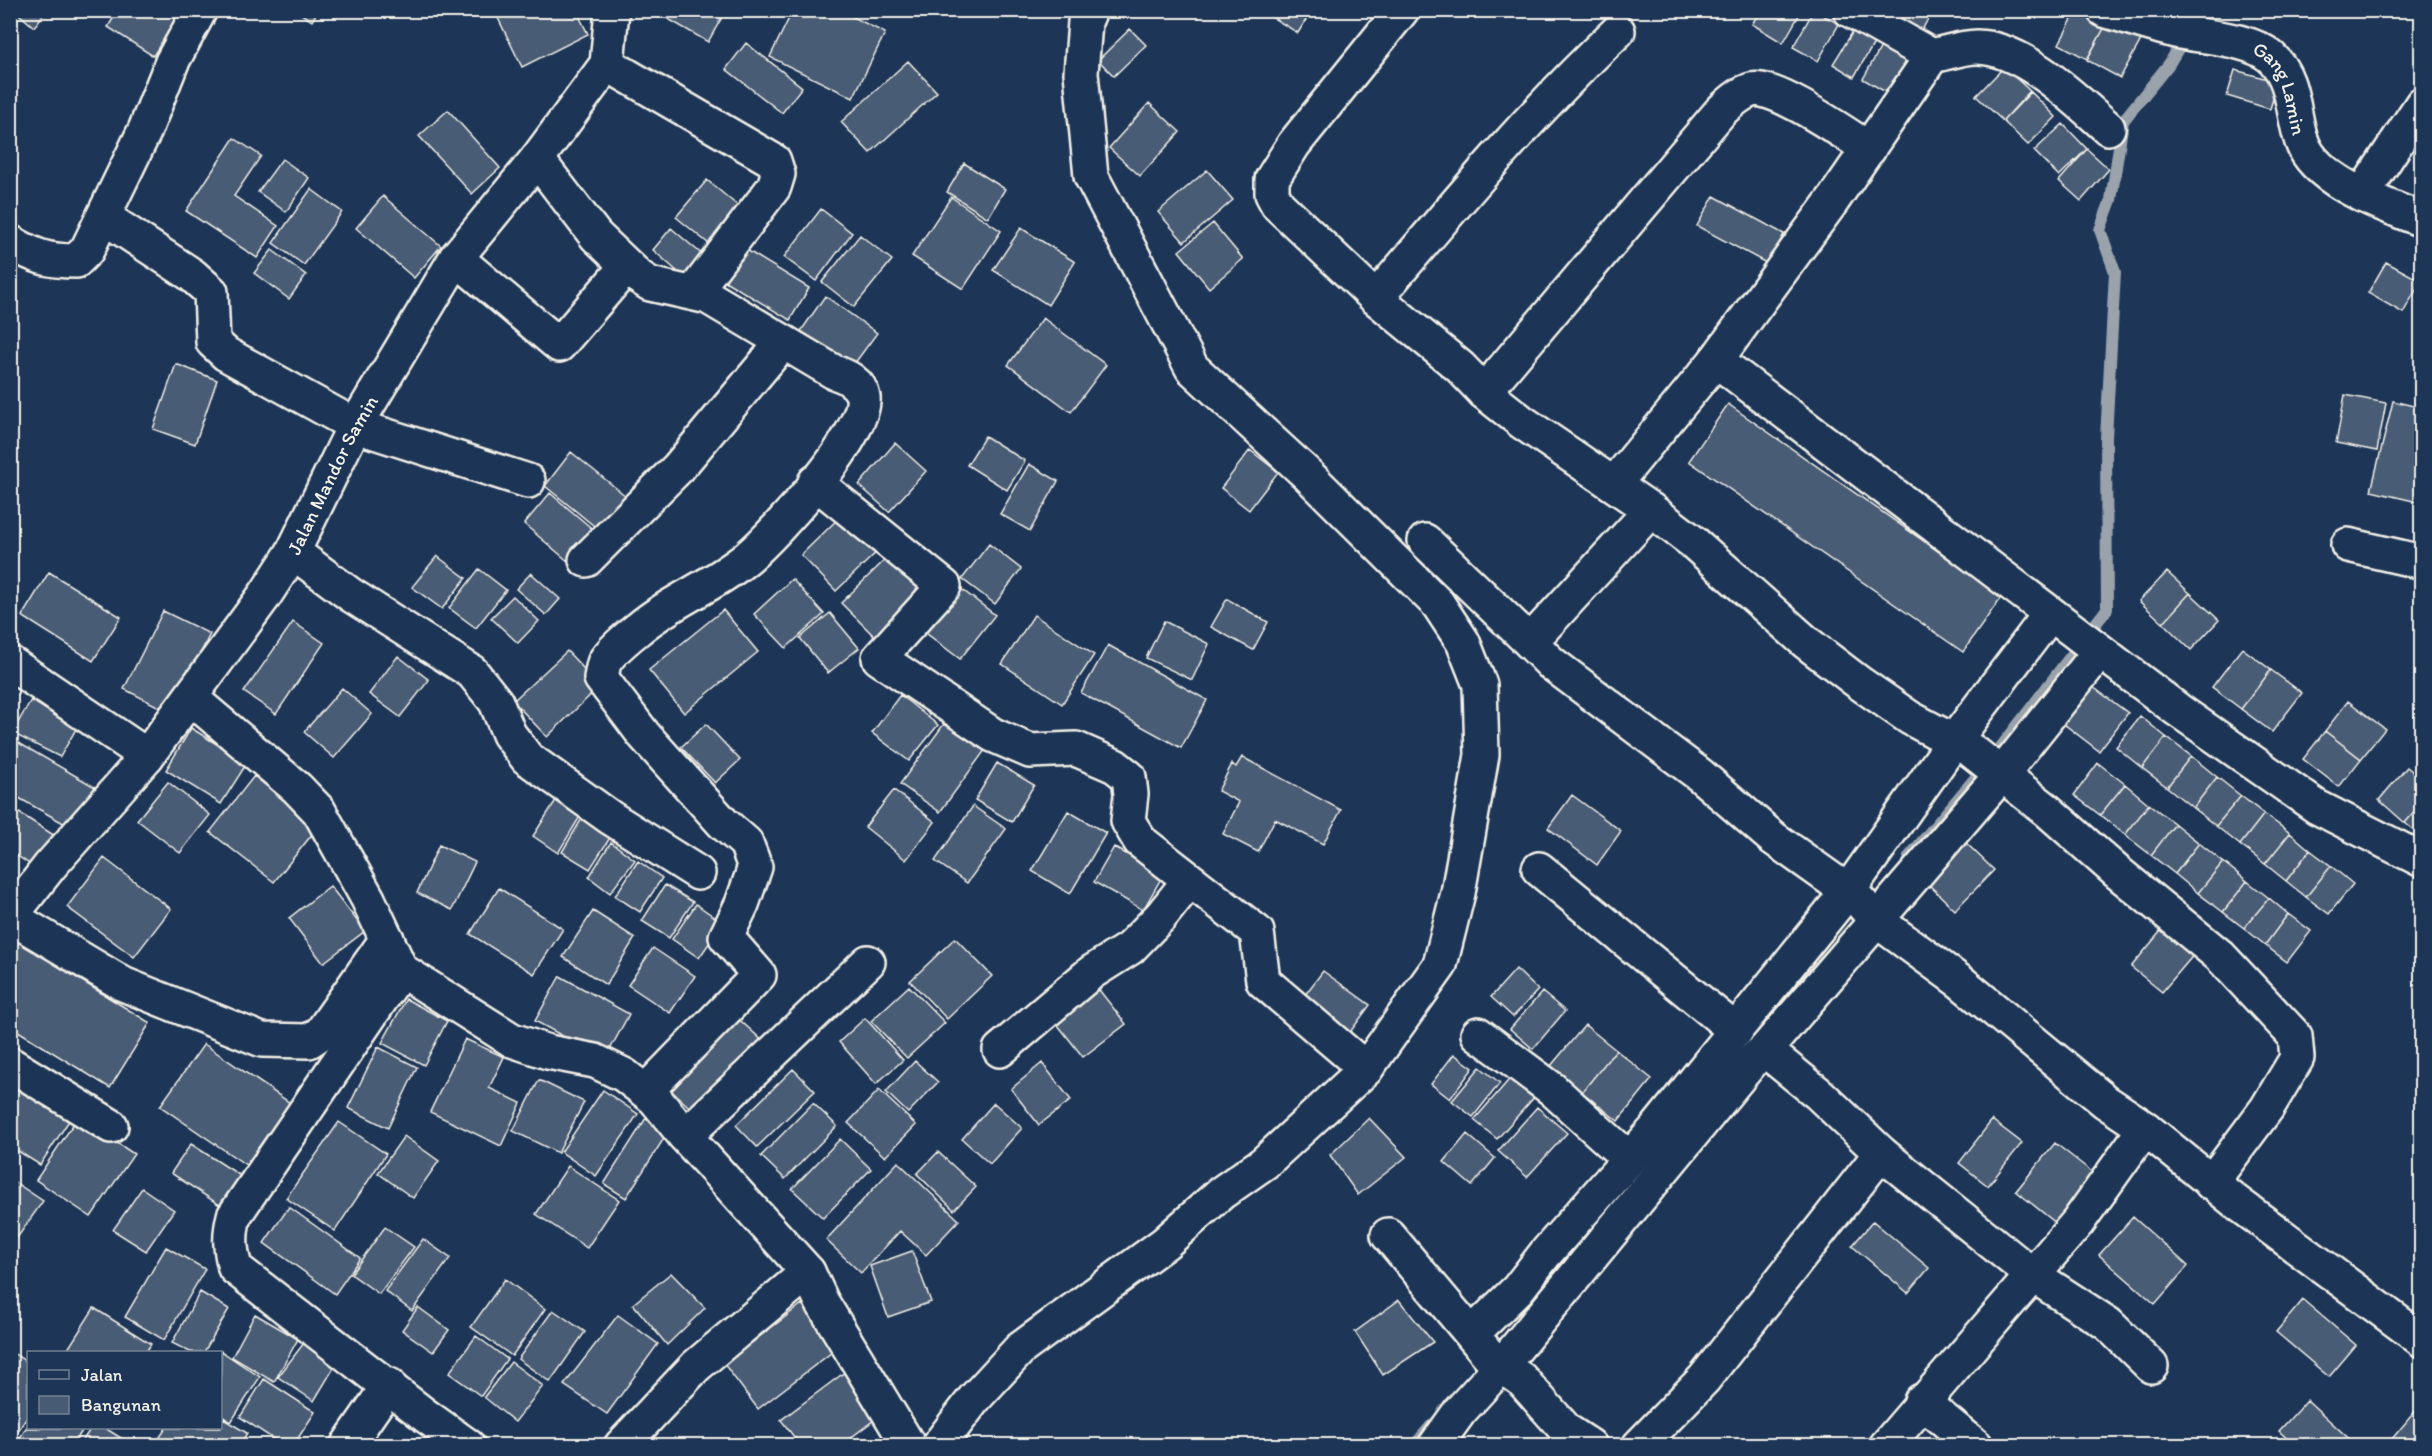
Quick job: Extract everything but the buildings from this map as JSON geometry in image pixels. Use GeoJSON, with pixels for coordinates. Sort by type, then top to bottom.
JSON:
{"type":"FeatureCollection","features":[{"type":"Feature","properties":{"kind":"street"},"geometry":{"type":"LineString","coordinates":[[10,242],[39,259],[76,261],[94,239],[172,62],[200,10]]}},
{"type":"Feature","properties":{"kind":"street"},"geometry":{"type":"LineString","coordinates":[[612,10],[607,64],[774,161],[778,174],[774,187],[694,292]]}},
{"type":"Feature","properties":{"kind":"street"},"geometry":{"type":"LineString","coordinates":[[938,1446],[974,1399],[1020,1349],[1165,1243],[1221,1192],[1264,1163],[1366,1069],[1440,965],[1458,893],[1482,755],[1480,685],[1463,642],[1438,604],[1308,475],[1192,368],[1091,176],[1081,73],[1085,22],[1090,10]]}},
{"type":"Feature","properties":{"kind":"street"},"geometry":{"type":"LineString","coordinates":[[1402,10],[1294,144],[1272,179],[1272,194],[1278,205],[1376,298],[1460,367],[1484,393],[1522,422],[1615,483],[1651,510],[1807,643],[1858,682],[1910,718],[1980,758],[2220,957],[2295,1036],[2297,1058],[2266,1108],[2211,1183]]}},
{"type":"Feature","properties":{"kind":"street"},"geometry":{"type":"LineString","coordinates":[[1850,10],[1932,56],[1977,47],[2002,52],[2035,69],[2064,89],[2108,128]]}},
{"type":"Feature","properties":{"kind":"street","name":"Gang Lamin"},"geometry":{"type":"LineString","coordinates":[[2104,10],[2175,31],[2222,39],[2253,48],[2271,57],[2284,75],[2302,143],[2314,163],[2362,195],[2421,220]]}},
{"type":"Feature","properties":{"kind":"street"},"geometry":{"type":"LineString","coordinates":[[1376,298],[1485,169],[1564,82],[1618,31]]}},
{"type":"Feature","properties":{"kind":"street"},"geometry":{"type":"LineString","coordinates":[[1615,483],[1716,360],[1869,149],[1932,56]]}},
{"type":"Feature","properties":{"kind":"street","name":"Jalan Mandor Samin"},"geometry":{"type":"LineString","coordinates":[[11,917],[50,866],[147,756],[266,595],[293,552],[356,426],[424,307],[456,258],[537,159],[607,64]]}},
{"type":"Feature","properties":{"kind":"street"},"geometry":{"type":"LineString","coordinates":[[1484,393],[1721,111],[1737,97],[1752,89],[1775,92],[1869,149]]}},
{"type":"Feature","properties":{"kind":"street"},"geometry":{"type":"LineString","coordinates":[[2362,195],[2421,104]]}},
{"type":"Feature","properties":{"kind":"street"},"geometry":{"type":"LineString","coordinates":[[537,159],[596,236],[626,267],[650,284],[694,292],[724,305],[834,372],[848,376],[858,385],[863,396],[858,423],[837,456],[785,520],[747,558],[638,628],[605,661],[601,678],[644,735],[723,823],[747,843],[755,867],[742,904],[726,937],[759,975],[646,1091]]}},
{"type":"Feature","properties":{"kind":"street"},"geometry":{"type":"LineString","coordinates":[[104,218],[192,275],[211,292],[213,342],[226,354],[356,426],[528,481]]}},
{"type":"Feature","properties":{"kind":"street"},"geometry":{"type":"LineString","coordinates":[[456,258],[560,345],[626,267]]}},
{"type":"Feature","properties":{"kind":"street"},"geometry":{"type":"LineString","coordinates":[[586,560],[678,468],[783,342]]}},
{"type":"Feature","properties":{"kind":"street"},"geometry":{"type":"LineString","coordinates":[[1716,360],[2178,710],[2317,807],[2421,860]]}},
{"type":"Feature","properties":{"kind":"street"},"geometry":{"type":"LineString","coordinates":[[814,482],[944,586],[879,658],[993,735],[1030,752],[1076,749],[1115,766],[1129,777],[1131,794],[1128,821],[1140,841],[1257,932],[1263,981],[1366,1069]]}},
{"type":"Feature","properties":{"kind":"street"},"geometry":{"type":"LineString","coordinates":[[1530,642],[1651,510]]}},
{"type":"Feature","properties":{"kind":"street"},"geometry":{"type":"LineString","coordinates":[[1425,541],[1551,663],[1700,775],[1773,838],[1962,983],[2106,1102],[2145,1128],[2211,1183],[2421,1340]]}},
{"type":"Feature","properties":{"kind":"street"},"geometry":{"type":"LineString","coordinates":[[2348,545],[2421,562]]}},
{"type":"Feature","properties":{"kind":"street"},"geometry":{"type":"LineString","coordinates":[[293,552],[351,595],[472,672],[496,702],[509,734],[527,758],[602,812],[698,873]]}},
{"type":"Feature","properties":{"kind":"street"},"geometry":{"type":"LineString","coordinates":[[1435,1446],[1460,1411],[1518,1289],[1628,1158],[1655,1130],[1736,1031],[1863,906],[1980,758],[2056,618]]}},
{"type":"Feature","properties":{"kind":"street"},"geometry":{"type":"LineString","coordinates":[[1487,1351],[1754,1059],[1766,1050],[1863,906],[1980,758],[2095,647]]}},
{"type":"Feature","properties":{"kind":"street"},"geometry":{"type":"LineString","coordinates":[[10,663],[147,756]]}},
{"type":"Feature","properties":{"kind":"street"},"geometry":{"type":"LineString","coordinates":[[191,698],[297,788],[319,811],[369,899],[401,970],[512,1040],[548,1052],[595,1061],[624,1075],[646,1091],[808,1272],[822,1302],[909,1446]]}},
{"type":"Feature","properties":{"kind":"street"},"geometry":{"type":"LineString","coordinates":[[1539,869],[1736,1031]]}},
{"type":"Feature","properties":{"kind":"street"},"geometry":{"type":"LineString","coordinates":[[1000,1050],[1092,972],[1130,948],[1161,916],[1189,881]]}},
{"type":"Feature","properties":{"kind":"street"},"geometry":{"type":"LineString","coordinates":[[11,917],[123,984],[262,1040],[309,1041],[321,1033],[387,939]]}},
{"type":"Feature","properties":{"kind":"street"},"geometry":{"type":"LineString","coordinates":[[685,1136],[868,962]]}},
{"type":"Feature","properties":{"kind":"street"},"geometry":{"type":"LineString","coordinates":[[401,970],[234,1216],[229,1236],[235,1268],[468,1446]]}},
{"type":"Feature","properties":{"kind":"street"},"geometry":{"type":"LineString","coordinates":[[1478,1034],[1552,1089],[1628,1158]]}},
{"type":"Feature","properties":{"kind":"street"},"geometry":{"type":"LineString","coordinates":[[1766,1050],[1819,1095],[1881,1153],[2031,1274],[2108,1324],[2151,1366]]}},
{"type":"Feature","properties":{"kind":"street"},"geometry":{"type":"LineString","coordinates":[[10,1064],[111,1126]]}},
{"type":"Feature","properties":{"kind":"street"},"geometry":{"type":"LineString","coordinates":[[1886,1446],[2100,1194],[2145,1128]]}},
{"type":"Feature","properties":{"kind":"street"},"geometry":{"type":"LineString","coordinates":[[1639,1446],[1704,1379],[1881,1153]]}},
{"type":"Feature","properties":{"kind":"street"},"geometry":{"type":"LineString","coordinates":[[1388,1235],[1487,1351],[1521,1379],[1567,1431],[1590,1446]]}},
{"type":"Feature","properties":{"kind":"street"},"geometry":{"type":"LineString","coordinates":[[621,1446],[696,1366],[808,1272]]}},
{"type":"Feature","properties":{"kind":"street"},"geometry":{"type":"LineString","coordinates":[[347,1446],[389,1385]]}},
{"type":"Feature","properties":{"kind":"street"},"geometry":{"type":"LineString","coordinates":[[1922,1401],[1976,1446]]}},
{"type":"Feature","properties":{"kind":"waterway"},"geometry":{"type":"LineString","coordinates":[[1909,857],[1998,751],[2107,609],[2106,438],[2115,272],[2100,230],[2111,200],[2123,121],[2169,64],[2201,10]]}},
{"type":"Feature","properties":{"kind":"waterway"},"geometry":{"type":"LineString","coordinates":[[1414,1446],[1431,1426]]}}]}
